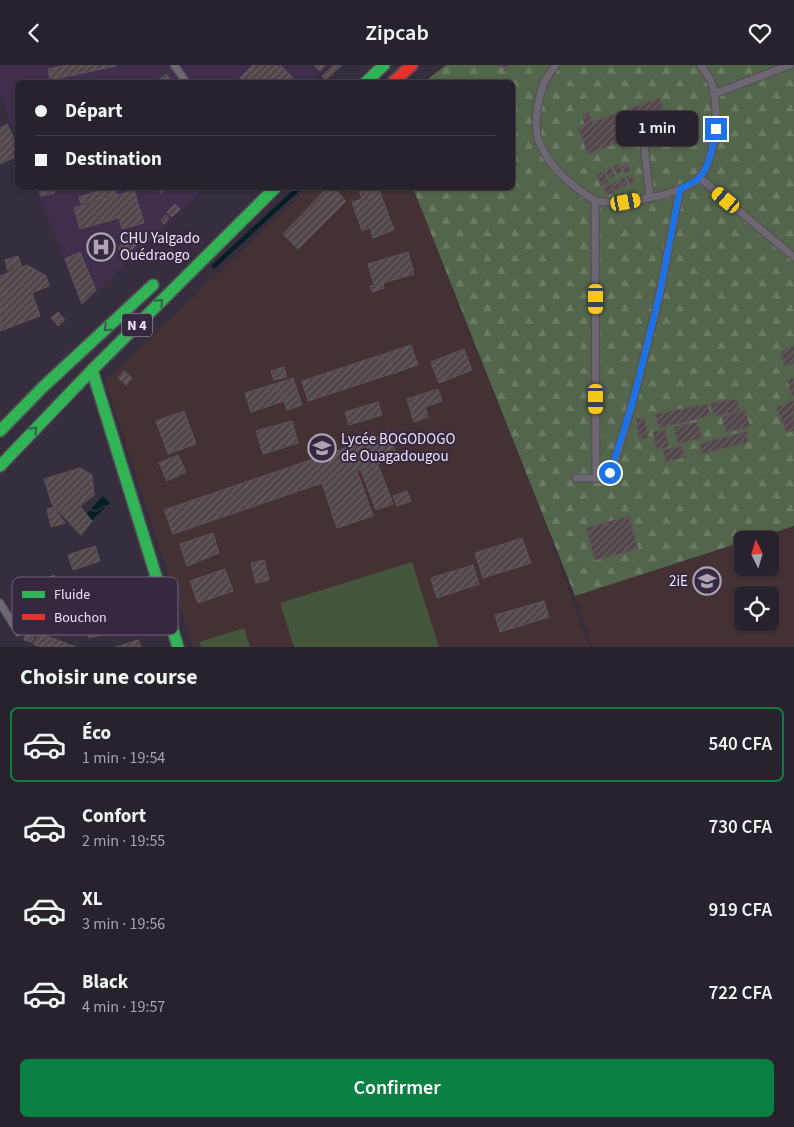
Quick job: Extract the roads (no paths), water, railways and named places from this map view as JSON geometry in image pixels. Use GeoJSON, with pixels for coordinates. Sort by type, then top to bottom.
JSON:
{"type":"FeatureCollection","features":[{"type":"Feature","properties":{"kind":"main road"},"geometry":{"type":"LineString","coordinates":[[368,80],[384,65]]}},
{"type":"Feature","properties":{"kind":"main road"},"geometry":{"type":"LineString","coordinates":[[395,80],[412,65]]}},
{"type":"Feature","properties":{"kind":"main road","name":"N 4"},"geometry":{"type":"LineString","coordinates":[[0,466],[92,370],[273,190]]}},
{"type":"Feature","properties":{"kind":"main road","name":"N 4"},"geometry":{"type":"LineString","coordinates":[[0,431],[43,387],[160,279]]}},
{"type":"Feature","properties":{"kind":"main road"},"geometry":{"type":"LineString","coordinates":[[92,370],[156,577]]}},
{"type":"Feature","properties":{"kind":"main road"},"geometry":{"type":"LineString","coordinates":[[174,635],[178,647]]}},
{"type":"Feature","properties":{"kind":"lane"},"geometry":{"type":"LineString","coordinates":[[174,66],[183,65]]}},
{"type":"Feature","properties":{"kind":"lane"},"geometry":{"type":"LineString","coordinates":[[556,65],[547,77],[540,98],[536,119],[539,143],[554,168],[574,186],[595,200],[610,202],[626,202],[650,198],[680,189],[700,177],[709,161],[716,129],[714,94],[710,81],[701,65]]}},
{"type":"Feature","properties":{"kind":"lane"},"geometry":{"type":"LineString","coordinates":[[714,94],[790,65]]}},
{"type":"Feature","properties":{"kind":"lane"},"geometry":{"type":"LineString","coordinates":[[174,66],[185,80]]}},
{"type":"Feature","properties":{"kind":"lane"},"geometry":{"type":"LineString","coordinates":[[644,144],[650,198]]}},
{"type":"Feature","properties":{"kind":"lane"},"geometry":{"type":"LineString","coordinates":[[700,177],[794,257]]}},
{"type":"Feature","properties":{"kind":"lane"},"geometry":{"type":"LineString","coordinates":[[576,478],[606,478],[610,473],[633,401],[659,297],[680,189]]}},
{"type":"Feature","properties":{"kind":"lane"},"geometry":{"type":"LineString","coordinates":[[595,200],[596,478]]}},
{"type":"Feature","properties":{"kind":"lane"},"geometry":{"type":"LineString","coordinates":[[0,603],[12,623]]}},
{"type":"Feature","properties":{"kind":"water"},"geometry":{"type":"Polygon","coordinates":[[[103,496],[110,503],[91,521],[85,515],[103,496]]]}},
{"type":"Feature","properties":{"kind":"waterway"},"geometry":{"type":"LineString","coordinates":[[214,266],[297,190]]}},
{"type":"Feature","properties":{"kind":"place","name":"CHU Yalgado Ouédraogo"},"geometry":{"type":"Point","coordinates":[101,247]}},
{"type":"Feature","properties":{"kind":"place","name":"Lycée BOGODOGO de Ouagadougou"},"geometry":{"type":"Point","coordinates":[322,448]}},
{"type":"Feature","properties":{"kind":"place","name":"2iE"},"geometry":{"type":"Point","coordinates":[707,581]}}]}
